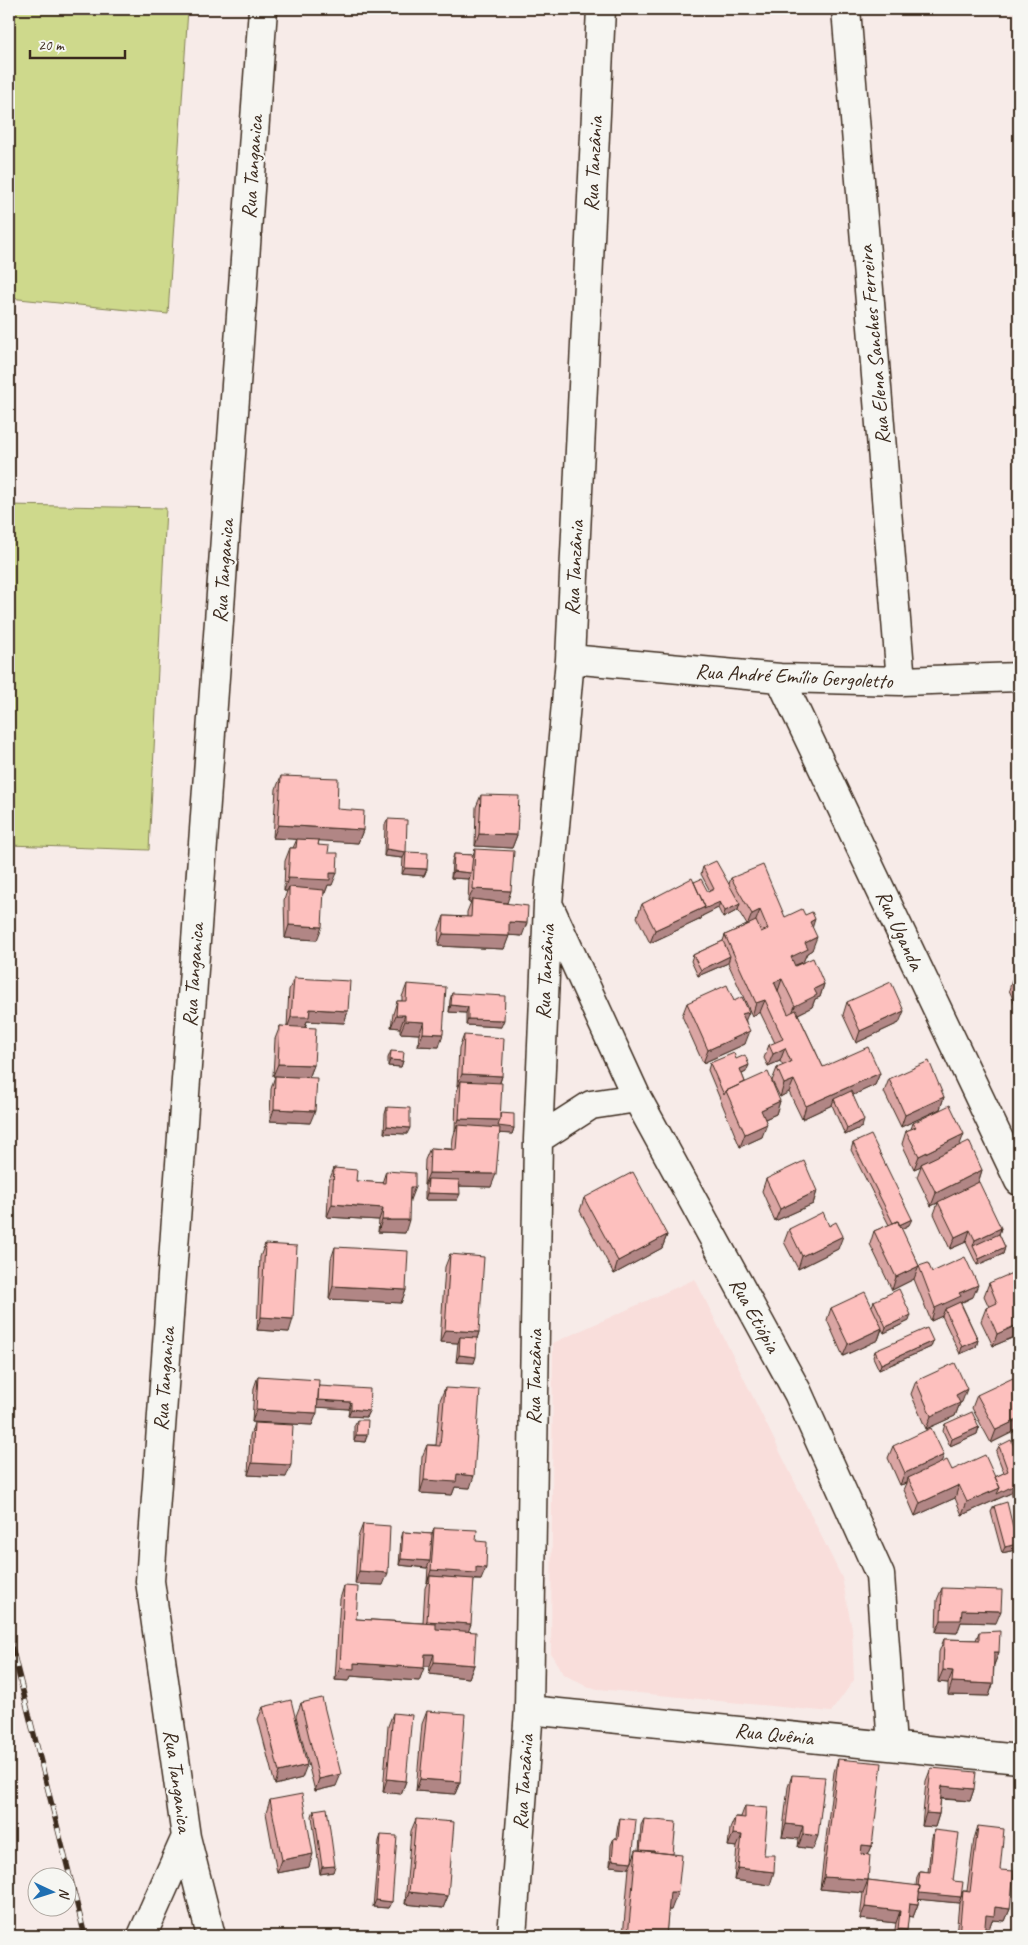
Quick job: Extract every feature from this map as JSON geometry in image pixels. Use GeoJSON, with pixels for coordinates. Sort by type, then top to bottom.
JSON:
{"type":"FeatureCollection","features":[{"type":"Feature","properties":{"kind":"street","name":"Rua Tanganica"},"geometry":{"type":"LineString","coordinates":[[211,1936],[186,1837],[150,1581],[263,9]]}},
{"type":"Feature","properties":{"kind":"street","name":"Rua Tanzânia"},"geometry":{"type":"LineString","coordinates":[[512,1936],[529,1710],[538,1139],[548,904],[570,659],[601,9]]}},
{"type":"Feature","properties":{"kind":"street","name":"Rua Elena Sanches Ferreira"},"geometry":{"type":"LineString","coordinates":[[846,9],[901,681]]}},
{"type":"Feature","properties":{"kind":"street","name":"Rua André Emílio Gergoletto"},"geometry":{"type":"LineString","coordinates":[[570,659],[780,678],[901,681],[1019,677]]}},
{"type":"Feature","properties":{"kind":"street","name":"Rua Uganda"},"geometry":{"type":"LineString","coordinates":[[780,678],[1019,1181]]}},
{"type":"Feature","properties":{"kind":"street","name":"Rua Etiópia"},"geometry":{"type":"LineString","coordinates":[[548,904],[638,1098],[798,1393],[880,1575],[892,1746]]}},
{"type":"Feature","properties":{"kind":"street"},"geometry":{"type":"LineString","coordinates":[[538,1139],[591,1105],[638,1098]]}},
{"type":"Feature","properties":{"kind":"street","name":"Rua Quênia"},"geometry":{"type":"LineString","coordinates":[[529,1710],[1019,1759]]}},
{"type":"Feature","properties":{"kind":"street"},"geometry":{"type":"LineString","coordinates":[[142,1936],[186,1837]]}},
{"type":"Feature","properties":{"kind":"shaded area"},"geometry":{"type":"Polygon","coordinates":[[[695,1279],[842,1578],[852,1629],[854,1680],[831,1712],[589,1688],[563,1674],[551,1654],[553,1343],[695,1279]]]}},
{"type":"Feature","properties":{"kind":"green space"},"geometry":{"type":"Polygon","coordinates":[[[9,9],[188,9],[168,314],[9,298],[9,9]]]}},
{"type":"Feature","properties":{"kind":"green space"},"geometry":{"type":"Polygon","coordinates":[[[9,505],[166,508],[149,850],[9,845],[9,505]]]}},
{"type":"Feature","properties":{"kind":"building"},"geometry":{"type":"Polygon","coordinates":[[[281,776],[338,778],[337,809],[364,811],[363,830],[278,825],[281,776]]]}},
{"type":"Feature","properties":{"kind":"building"},"geometry":{"type":"Polygon","coordinates":[[[481,795],[519,796],[517,835],[479,834],[481,795]]]}},
{"type":"Feature","properties":{"kind":"building"},"geometry":{"type":"Polygon","coordinates":[[[388,819],[407,820],[406,852],[386,849],[388,819]]]}},
{"type":"Feature","properties":{"kind":"building"},"geometry":{"type":"Polygon","coordinates":[[[297,839],[319,840],[318,845],[329,846],[328,853],[338,853],[337,873],[330,873],[330,880],[288,878],[290,848],[296,848],[297,839]]]}},
{"type":"Feature","properties":{"kind":"building"},"geometry":{"type":"Polygon","coordinates":[[[475,849],[514,851],[511,891],[473,889],[475,849]]]}},
{"type":"Feature","properties":{"kind":"building"},"geometry":{"type":"Polygon","coordinates":[[[406,852],[428,853],[427,869],[405,868],[406,852]]]}},
{"type":"Feature","properties":{"kind":"building"},"geometry":{"type":"Polygon","coordinates":[[[454,854],[473,855],[471,873],[453,871],[454,854]]]}},
{"type":"Feature","properties":{"kind":"building"},"geometry":{"type":"Polygon","coordinates":[[[716,861],[740,904],[725,911],[720,902],[704,909],[705,907],[694,882],[701,879],[708,892],[714,889],[703,867],[716,861]]]}},
{"type":"Feature","properties":{"kind":"building"},"geometry":{"type":"Polygon","coordinates":[[[763,865],[785,917],[802,909],[805,915],[812,912],[815,919],[810,922],[817,937],[805,943],[808,949],[791,957],[795,966],[813,958],[824,984],[814,989],[817,995],[795,1006],[782,979],[774,982],[788,1014],[796,1010],[823,1067],[868,1047],[880,1073],[806,1106],[794,1080],[784,1084],[777,1068],[791,1062],[785,1048],[773,1054],[769,1045],[783,1039],[765,1000],[756,1003],[725,935],[756,921],[761,932],[768,929],[760,910],[752,914],[731,878],[763,865]]]}},
{"type":"Feature","properties":{"kind":"building"},"geometry":{"type":"Polygon","coordinates":[[[692,878],[705,907],[655,930],[642,904],[692,878]]]}},
{"type":"Feature","properties":{"kind":"building"},"geometry":{"type":"Polygon","coordinates":[[[289,887],[324,890],[322,927],[289,925],[289,887]]]}},
{"type":"Feature","properties":{"kind":"building"},"geometry":{"type":"Polygon","coordinates":[[[472,899],[528,906],[527,923],[509,922],[509,936],[443,934],[444,916],[471,917],[472,899]]]}},
{"type":"Feature","properties":{"kind":"building"},"geometry":{"type":"Polygon","coordinates":[[[723,941],[730,956],[701,970],[693,955],[723,941]]]}},
{"type":"Feature","properties":{"kind":"building"},"geometry":{"type":"Polygon","coordinates":[[[1019,975],[1019,990],[1013,977],[1019,975]]]}},
{"type":"Feature","properties":{"kind":"building"},"geometry":{"type":"Polygon","coordinates":[[[294,978],[350,981],[348,1011],[310,1009],[309,1017],[291,1017],[294,978]]]}},
{"type":"Feature","properties":{"kind":"building"},"geometry":{"type":"Polygon","coordinates":[[[891,982],[904,1011],[860,1031],[847,1002],[891,982]]]}},
{"type":"Feature","properties":{"kind":"building"},"geometry":{"type":"Polygon","coordinates":[[[407,984],[446,987],[443,1034],[423,1033],[424,1022],[405,1021],[405,1015],[396,1015],[397,1001],[406,1001],[407,984]]]}},
{"type":"Feature","properties":{"kind":"building"},"geometry":{"type":"Polygon","coordinates":[[[727,985],[734,1001],[742,997],[749,1012],[742,1014],[750,1031],[708,1050],[687,1003],[727,985]]]}},
{"type":"Feature","properties":{"kind":"building"},"geometry":{"type":"Polygon","coordinates":[[[452,993],[505,996],[504,1020],[468,1019],[468,1007],[451,1005],[452,993]]]}},
{"type":"Feature","properties":{"kind":"building"},"geometry":{"type":"Polygon","coordinates":[[[280,1026],[316,1028],[314,1065],[278,1064],[280,1026]]]}},
{"type":"Feature","properties":{"kind":"building"},"geometry":{"type":"Polygon","coordinates":[[[464,1035],[504,1038],[502,1076],[462,1074],[464,1035]]]}},
{"type":"Feature","properties":{"kind":"building"},"geometry":{"type":"Polygon","coordinates":[[[391,1051],[404,1052],[403,1061],[390,1060],[391,1051]]]}},
{"type":"Feature","properties":{"kind":"building"},"geometry":{"type":"Polygon","coordinates":[[[734,1053],[736,1059],[745,1055],[749,1065],[740,1069],[745,1082],[726,1091],[724,1095],[710,1063],[734,1053]]]}},
{"type":"Feature","properties":{"kind":"building"},"geometry":{"type":"Polygon","coordinates":[[[929,1061],[944,1097],[905,1115],[889,1079],[929,1061]]]}},
{"type":"Feature","properties":{"kind":"building"},"geometry":{"type":"Polygon","coordinates":[[[768,1072],[780,1101],[761,1110],[767,1124],[745,1134],[726,1091],[768,1072]]]}},
{"type":"Feature","properties":{"kind":"building"},"geometry":{"type":"Polygon","coordinates":[[[275,1076],[317,1078],[315,1111],[274,1109],[275,1076]]]}},
{"type":"Feature","properties":{"kind":"building"},"geometry":{"type":"Polygon","coordinates":[[[461,1081],[502,1083],[500,1120],[459,1119],[461,1081]]]}},
{"type":"Feature","properties":{"kind":"building"},"geometry":{"type":"Polygon","coordinates":[[[851,1091],[864,1120],[847,1128],[834,1099],[851,1091]]]}},
{"type":"Feature","properties":{"kind":"building"},"geometry":{"type":"Polygon","coordinates":[[[950,1105],[964,1134],[919,1156],[906,1131],[916,1127],[913,1123],[950,1105]]]}},
{"type":"Feature","properties":{"kind":"building"},"geometry":{"type":"Polygon","coordinates":[[[387,1107],[410,1108],[410,1128],[387,1126],[387,1107]]]}},
{"type":"Feature","properties":{"kind":"building"},"geometry":{"type":"Polygon","coordinates":[[[500,1113],[514,1114],[514,1128],[498,1126],[500,1113]]]}},
{"type":"Feature","properties":{"kind":"building"},"geometry":{"type":"Polygon","coordinates":[[[458,1125],[500,1128],[496,1174],[429,1173],[430,1148],[456,1150],[458,1125]]]}},
{"type":"Feature","properties":{"kind":"building"},"geometry":{"type":"Polygon","coordinates":[[[871,1135],[912,1219],[899,1225],[898,1221],[893,1223],[853,1143],[871,1135]]]}},
{"type":"Feature","properties":{"kind":"building"},"geometry":{"type":"Polygon","coordinates":[[[969,1141],[982,1170],[936,1193],[921,1164],[969,1141]]]}},
{"type":"Feature","properties":{"kind":"building"},"geometry":{"type":"Polygon","coordinates":[[[804,1161],[817,1191],[780,1209],[766,1179],[804,1161]]]}},
{"type":"Feature","properties":{"kind":"building"},"geometry":{"type":"Polygon","coordinates":[[[334,1168],[357,1170],[356,1181],[385,1183],[386,1171],[415,1173],[415,1187],[410,1187],[409,1220],[382,1220],[383,1208],[332,1204],[334,1168]]]}},
{"type":"Feature","properties":{"kind":"building"},"geometry":{"type":"Polygon","coordinates":[[[633,1172],[667,1235],[618,1261],[584,1198],[633,1172]]]}},
{"type":"Feature","properties":{"kind":"building"},"geometry":{"type":"Polygon","coordinates":[[[428,1179],[459,1180],[460,1194],[427,1193],[428,1179]]]}},
{"type":"Feature","properties":{"kind":"building"},"geometry":{"type":"Polygon","coordinates":[[[979,1182],[1001,1228],[975,1240],[970,1230],[955,1237],[938,1202],[979,1182]]]}},
{"type":"Feature","properties":{"kind":"building"},"geometry":{"type":"Polygon","coordinates":[[[823,1212],[829,1226],[836,1222],[843,1236],[802,1256],[789,1229],[823,1212]]]}},
{"type":"Feature","properties":{"kind":"building"},"geometry":{"type":"Polygon","coordinates":[[[898,1221],[919,1266],[896,1277],[874,1231],[898,1221]]]}},
{"type":"Feature","properties":{"kind":"building"},"geometry":{"type":"Polygon","coordinates":[[[999,1234],[1005,1247],[979,1259],[973,1246],[999,1234]]]}},
{"type":"Feature","properties":{"kind":"building"},"geometry":{"type":"Polygon","coordinates":[[[265,1244],[297,1246],[293,1319],[261,1317],[265,1244]]]}},
{"type":"Feature","properties":{"kind":"building"},"geometry":{"type":"Polygon","coordinates":[[[335,1247],[408,1251],[406,1290],[333,1286],[335,1247]]]}},
{"type":"Feature","properties":{"kind":"building"},"geometry":{"type":"Polygon","coordinates":[[[450,1254],[484,1257],[479,1332],[445,1330],[450,1254]]]}},
{"type":"Feature","properties":{"kind":"building"},"geometry":{"type":"Polygon","coordinates":[[[965,1257],[978,1285],[959,1293],[961,1296],[935,1308],[919,1266],[928,1263],[932,1272],[965,1257]]]}},
{"type":"Feature","properties":{"kind":"building"},"geometry":{"type":"Polygon","coordinates":[[[1019,1270],[1019,1324],[997,1334],[986,1308],[997,1303],[989,1283],[1019,1270]]]}},
{"type":"Feature","properties":{"kind":"building"},"geometry":{"type":"Polygon","coordinates":[[[899,1289],[911,1315],[886,1327],[874,1301],[899,1289]]]}},
{"type":"Feature","properties":{"kind":"building"},"geometry":{"type":"Polygon","coordinates":[[[865,1292],[882,1328],[848,1344],[831,1308],[865,1292]]]}},
{"type":"Feature","properties":{"kind":"building"},"geometry":{"type":"Polygon","coordinates":[[[960,1302],[978,1340],[962,1347],[945,1309],[960,1302]]]}},
{"type":"Feature","properties":{"kind":"building"},"geometry":{"type":"Polygon","coordinates":[[[927,1328],[933,1341],[881,1364],[875,1351],[927,1328]]]}},
{"type":"Feature","properties":{"kind":"building"},"geometry":{"type":"Polygon","coordinates":[[[460,1337],[477,1338],[476,1357],[459,1355],[460,1337]]]}},
{"type":"Feature","properties":{"kind":"building"},"geometry":{"type":"Polygon","coordinates":[[[955,1363],[967,1389],[956,1395],[960,1403],[931,1416],[916,1381],[955,1363]]]}},
{"type":"Feature","properties":{"kind":"building"},"geometry":{"type":"Polygon","coordinates":[[[258,1376],[319,1380],[317,1413],[256,1410],[258,1376]]]}},
{"type":"Feature","properties":{"kind":"building"},"geometry":{"type":"Polygon","coordinates":[[[1013,1378],[1019,1389],[1019,1419],[996,1430],[977,1395],[1013,1378]]]}},
{"type":"Feature","properties":{"kind":"building"},"geometry":{"type":"Polygon","coordinates":[[[319,1386],[370,1389],[369,1411],[351,1409],[351,1402],[318,1400],[319,1386]]]}},
{"type":"Feature","properties":{"kind":"building"},"geometry":{"type":"Polygon","coordinates":[[[445,1388],[480,1390],[474,1476],[457,1474],[456,1482],[424,1480],[427,1445],[440,1446],[445,1388]]]}},
{"type":"Feature","properties":{"kind":"building"},"geometry":{"type":"Polygon","coordinates":[[[972,1412],[979,1427],[952,1439],[945,1424],[972,1412]]]}},
{"type":"Feature","properties":{"kind":"building"},"geometry":{"type":"Polygon","coordinates":[[[357,1420],[368,1420],[367,1435],[356,1435],[357,1420]]]}},
{"type":"Feature","properties":{"kind":"building"},"geometry":{"type":"Polygon","coordinates":[[[254,1423],[293,1425],[291,1465],[252,1463],[254,1423]]]}},
{"type":"Feature","properties":{"kind":"building"},"geometry":{"type":"Polygon","coordinates":[[[931,1428],[944,1455],[905,1473],[893,1446],[931,1428]]]}},
{"type":"Feature","properties":{"kind":"building"},"geometry":{"type":"Polygon","coordinates":[[[1011,1440],[1015,1448],[1019,1446],[1019,1479],[1015,1481],[1013,1486],[997,1494],[1000,1488],[995,1477],[1008,1471],[999,1446],[1011,1440]]]}},
{"type":"Feature","properties":{"kind":"building"},"geometry":{"type":"Polygon","coordinates":[[[985,1455],[1000,1488],[967,1502],[959,1485],[920,1503],[908,1478],[947,1460],[952,1470],[985,1455]]]}},
{"type":"Feature","properties":{"kind":"building"},"geometry":{"type":"Polygon","coordinates":[[[1019,1479],[1019,1491],[1015,1481],[1019,1479]]]}},
{"type":"Feature","properties":{"kind":"building"},"geometry":{"type":"Polygon","coordinates":[[[1007,1502],[1017,1544],[1005,1547],[994,1506],[1007,1502]]]}},
{"type":"Feature","properties":{"kind":"building"},"geometry":{"type":"Polygon","coordinates":[[[363,1524],[390,1526],[388,1573],[359,1571],[363,1524]]]}},
{"type":"Feature","properties":{"kind":"building"},"geometry":{"type":"Polygon","coordinates":[[[434,1528],[477,1530],[476,1541],[487,1542],[486,1568],[476,1567],[476,1573],[431,1570],[434,1528]]]}},
{"type":"Feature","properties":{"kind":"building"},"geometry":{"type":"Polygon","coordinates":[[[403,1532],[432,1534],[430,1561],[401,1559],[403,1532]]]}},
{"type":"Feature","properties":{"kind":"building"},"geometry":{"type":"Polygon","coordinates":[[[430,1576],[474,1579],[471,1624],[427,1621],[430,1576]]]}},
{"type":"Feature","properties":{"kind":"building"},"geometry":{"type":"Polygon","coordinates":[[[344,1586],[358,1587],[356,1619],[436,1624],[436,1629],[476,1632],[474,1665],[434,1662],[434,1654],[425,1654],[424,1668],[354,1663],[354,1669],[340,1668],[344,1586]]]}},
{"type":"Feature","properties":{"kind":"building"},"geometry":{"type":"Polygon","coordinates":[[[942,1588],[1002,1590],[1001,1611],[962,1610],[961,1620],[941,1620],[942,1588]]]}},
{"type":"Feature","properties":{"kind":"building"},"geometry":{"type":"Polygon","coordinates":[[[1000,1631],[999,1652],[994,1652],[993,1684],[952,1682],[953,1671],[943,1670],[944,1639],[979,1640],[979,1632],[1000,1631]]]}},
{"type":"Feature","properties":{"kind":"building"},"geometry":{"type":"Polygon","coordinates":[[[322,1698],[341,1774],[319,1779],[301,1703],[322,1698]]]}},
{"type":"Feature","properties":{"kind":"building"},"geometry":{"type":"Polygon","coordinates":[[[291,1700],[307,1765],[279,1772],[263,1707],[291,1700]]]}},
{"type":"Feature","properties":{"kind":"building"},"geometry":{"type":"Polygon","coordinates":[[[427,1711],[465,1714],[460,1782],[420,1779],[427,1711]]]}},
{"type":"Feature","properties":{"kind":"building"},"geometry":{"type":"Polygon","coordinates":[[[393,1713],[412,1715],[406,1781],[387,1779],[393,1713]]]}},
{"type":"Feature","properties":{"kind":"building"},"geometry":{"type":"Polygon","coordinates":[[[838,1759],[882,1763],[872,1846],[862,1845],[861,1854],[870,1855],[868,1880],[824,1877],[838,1759]]]}},
{"type":"Feature","properties":{"kind":"building"},"geometry":{"type":"Polygon","coordinates":[[[931,1768],[976,1772],[974,1789],[942,1786],[939,1814],[926,1813],[931,1768]]]}},
{"type":"Feature","properties":{"kind":"building"},"geometry":{"type":"Polygon","coordinates":[[[792,1775],[825,1777],[818,1836],[803,1834],[803,1826],[786,1824],[792,1775]]]}},
{"type":"Feature","properties":{"kind":"building"},"geometry":{"type":"Polygon","coordinates":[[[302,1794],[313,1854],[282,1860],[270,1800],[302,1794]]]}},
{"type":"Feature","properties":{"kind":"building"},"geometry":{"type":"Polygon","coordinates":[[[745,1806],[768,1808],[764,1855],[775,1855],[774,1872],[738,1868],[742,1835],[733,1834],[735,1817],[745,1818],[745,1806]]]}},
{"type":"Feature","properties":{"kind":"building"},"geometry":{"type":"Polygon","coordinates":[[[327,1808],[335,1866],[322,1867],[314,1810],[327,1808]]]}},
{"type":"Feature","properties":{"kind":"building"},"geometry":{"type":"Polygon","coordinates":[[[620,1818],[636,1820],[632,1862],[612,1860],[614,1838],[618,1839],[620,1818]]]}},
{"type":"Feature","properties":{"kind":"building"},"geometry":{"type":"Polygon","coordinates":[[[416,1819],[454,1822],[448,1896],[409,1892],[416,1819]]]}},
{"type":"Feature","properties":{"kind":"building"},"geometry":{"type":"Polygon","coordinates":[[[644,1819],[676,1822],[673,1854],[640,1850],[644,1819]]]}},
{"type":"Feature","properties":{"kind":"building"},"geometry":{"type":"Polygon","coordinates":[[[978,1826],[1004,1829],[1000,1870],[1014,1871],[1010,1909],[995,1907],[994,1916],[986,1915],[984,1936],[959,1936],[963,1891],[970,1892],[978,1826]]]}},
{"type":"Feature","properties":{"kind":"building"},"geometry":{"type":"Polygon","coordinates":[[[934,1830],[959,1833],[953,1881],[963,1882],[961,1897],[919,1893],[920,1871],[930,1872],[934,1830]]]}},
{"type":"Feature","properties":{"kind":"building"},"geometry":{"type":"Polygon","coordinates":[[[381,1835],[397,1836],[392,1902],[376,1900],[381,1835]]]}},
{"type":"Feature","properties":{"kind":"building"},"geometry":{"type":"Polygon","coordinates":[[[636,1850],[682,1855],[678,1892],[670,1892],[666,1936],[628,1936],[636,1850]]]}},
{"type":"Feature","properties":{"kind":"building"},"geometry":{"type":"Polygon","coordinates":[[[868,1880],[920,1886],[918,1904],[910,1903],[907,1930],[898,1929],[900,1911],[865,1907],[868,1880]]]}},
{"type":"Feature","properties":{"kind":"railway"},"geometry":{"type":"LineString","coordinates":[[9,1636],[85,1936]]}}]}
